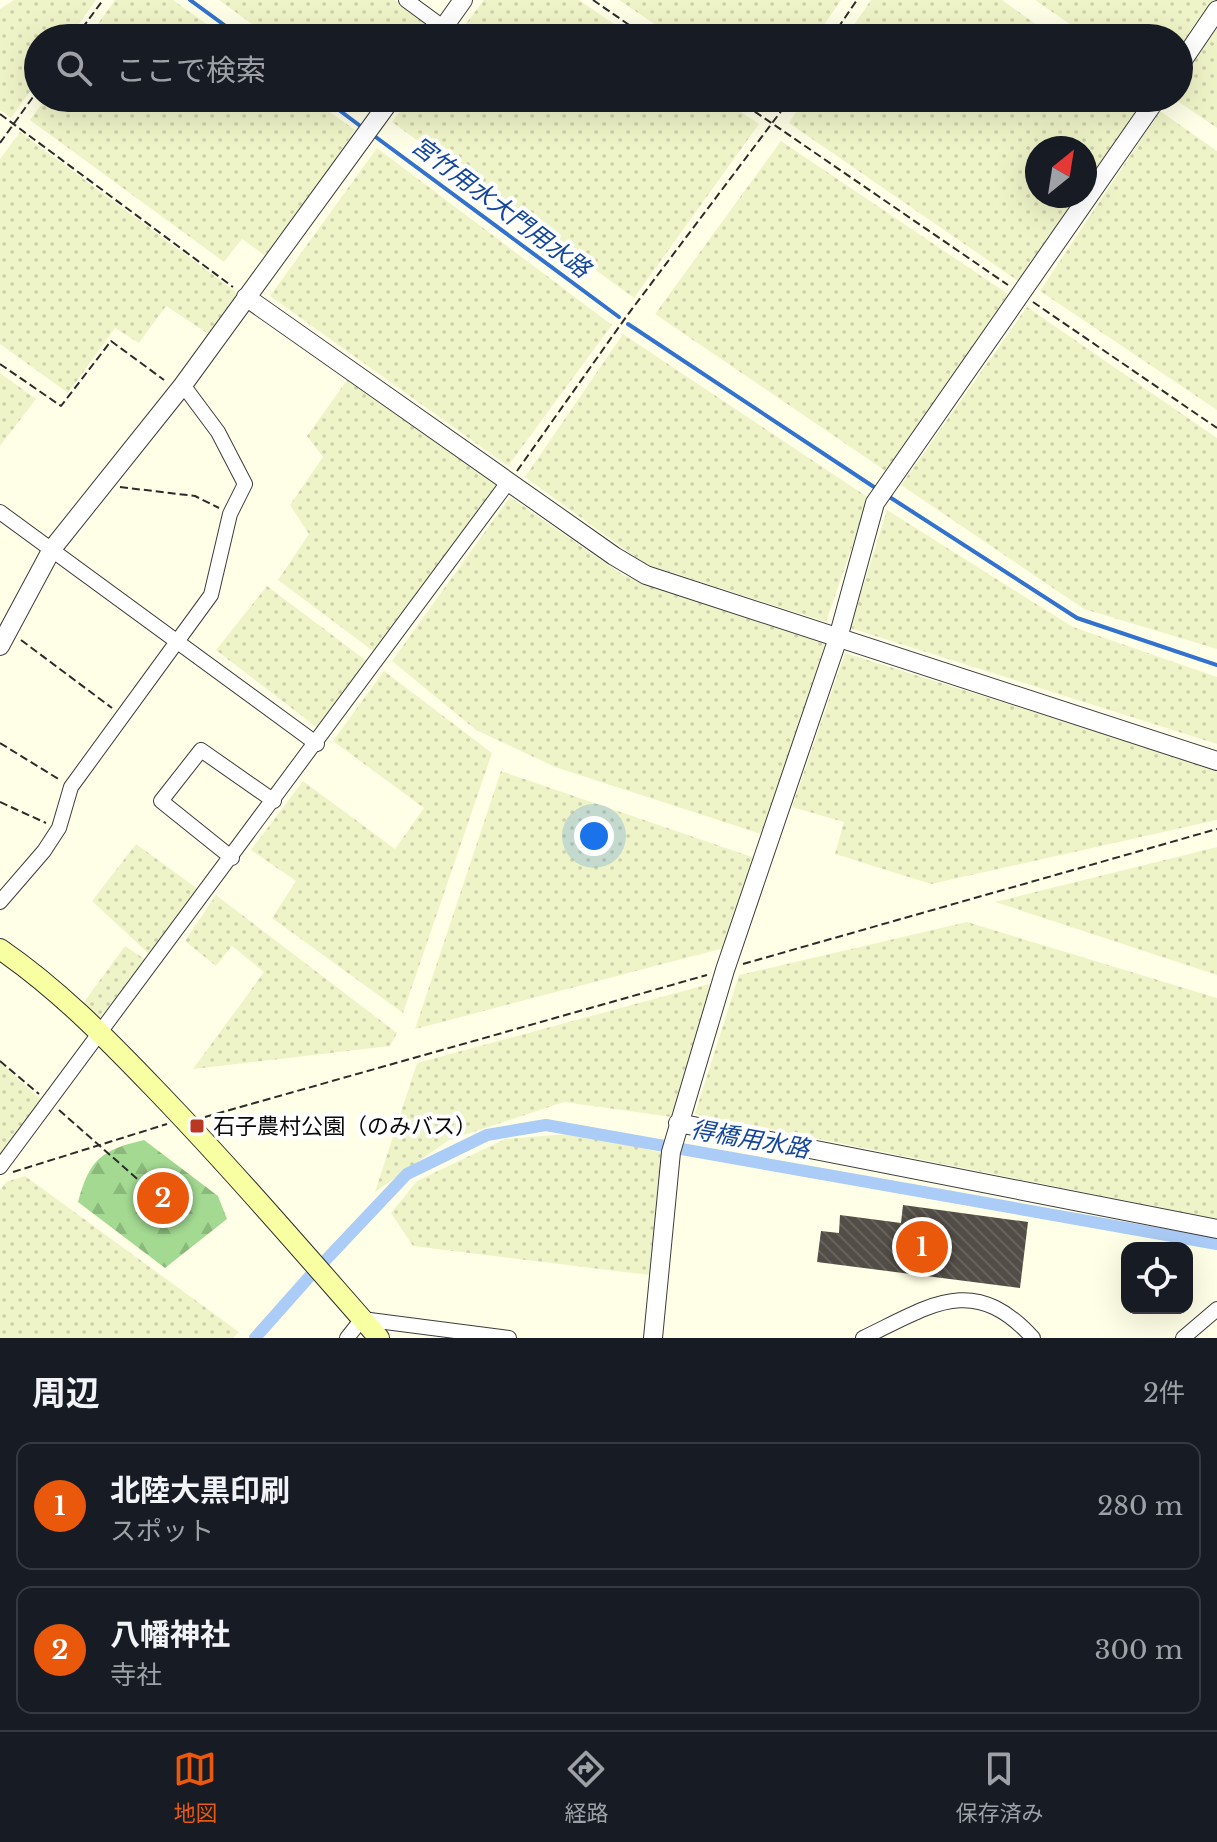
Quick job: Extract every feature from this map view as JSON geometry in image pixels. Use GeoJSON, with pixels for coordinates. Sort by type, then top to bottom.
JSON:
{"type":"FeatureCollection","features":[{"type":"Feature","properties":{"kind":"main road"},"geometry":{"type":"LineString","coordinates":[[0,949],[32,971],[100,1033],[186,1122],[379,1338]]}},
{"type":"Feature","properties":{"kind":"street"},"geometry":{"type":"LineString","coordinates":[[406,0],[431,24]]}},
{"type":"Feature","properties":{"kind":"street"},"geometry":{"type":"LineString","coordinates":[[446,24],[463,0]]}},
{"type":"Feature","properties":{"kind":"street"},"geometry":{"type":"LineString","coordinates":[[1193,45],[1217,10]]}},
{"type":"Feature","properties":{"kind":"street"},"geometry":{"type":"LineString","coordinates":[[4,638],[52,549],[181,388],[382,112]]}},
{"type":"Feature","properties":{"kind":"street"},"geometry":{"type":"LineString","coordinates":[[653,1338],[674,1138],[725,970],[838,638],[875,503],[1147,112]]}},
{"type":"Feature","properties":{"kind":"street"},"geometry":{"type":"LineString","coordinates":[[246,297],[646,575],[1217,761]]}},
{"type":"Feature","properties":{"kind":"street"},"geometry":{"type":"LineString","coordinates":[[0,902],[59,828],[71,787],[211,595],[230,514],[245,484],[218,432],[181,388]]}},
{"type":"Feature","properties":{"kind":"street"},"geometry":{"type":"LineString","coordinates":[[0,1167],[47,1100],[317,744],[509,481]]}},
{"type":"Feature","properties":{"kind":"street"},"geometry":{"type":"LineString","coordinates":[[0,512],[317,744]]}},
{"type":"Feature","properties":{"kind":"street"},"geometry":{"type":"LineString","coordinates":[[232,858],[161,801],[201,750],[274,801]]}},
{"type":"Feature","properties":{"kind":"street"},"geometry":{"type":"LineString","coordinates":[[674,1138],[1217,1229]]}},
{"type":"Feature","properties":{"kind":"street"},"geometry":{"type":"LineString","coordinates":[[863,1338],[943,1301],[978,1301],[1012,1315],[1033,1338]]}},
{"type":"Feature","properties":{"kind":"street"},"geometry":{"type":"LineString","coordinates":[[1183,1338],[1217,1309]]}},
{"type":"Feature","properties":{"kind":"street"},"geometry":{"type":"LineString","coordinates":[[347,1338],[362,1319],[509,1338]]}},
{"type":"Feature","properties":{"kind":"path"},"geometry":{"type":"LineString","coordinates":[[85,24],[103,0]]}},
{"type":"Feature","properties":{"kind":"path"},"geometry":{"type":"LineString","coordinates":[[593,0],[628,24]]}},
{"type":"Feature","properties":{"kind":"path"},"geometry":{"type":"LineString","coordinates":[[841,24],[857,0]]}},
{"type":"Feature","properties":{"kind":"path"},"geometry":{"type":"LineString","coordinates":[[0,143],[24,110]]}},
{"type":"Feature","properties":{"kind":"path"},"geometry":{"type":"LineString","coordinates":[[755,112],[1217,428]]}},
{"type":"Feature","properties":{"kind":"path"},"geometry":{"type":"LineString","coordinates":[[509,481],[626,317],[781,112]]}},
{"type":"Feature","properties":{"kind":"path"},"geometry":{"type":"LineString","coordinates":[[0,114],[246,297]]}},
{"type":"Feature","properties":{"kind":"path"},"geometry":{"type":"LineString","coordinates":[[0,364],[61,406],[111,341],[181,388]]}},
{"type":"Feature","properties":{"kind":"path"},"geometry":{"type":"LineString","coordinates":[[103,485],[195,496],[230,514]]}},
{"type":"Feature","properties":{"kind":"path"},"geometry":{"type":"LineString","coordinates":[[4,638],[123,716]]}},
{"type":"Feature","properties":{"kind":"path"},"geometry":{"type":"LineString","coordinates":[[0,743],[71,787]]}},
{"type":"Feature","properties":{"kind":"path"},"geometry":{"type":"LineString","coordinates":[[0,802],[59,828]]}},
{"type":"Feature","properties":{"kind":"path"},"geometry":{"type":"LineString","coordinates":[[0,1176],[164,1125],[186,1122],[1217,829]]}},
{"type":"Feature","properties":{"kind":"path"},"geometry":{"type":"LineString","coordinates":[[0,1061],[151,1191]]}},
{"type":"Feature","properties":{"kind":"green space"},"geometry":{"type":"Polygon","coordinates":[[[14,0],[96,0],[79,24],[24,24],[24,100],[11,118],[0,110],[0,9],[14,0]]]}},
{"type":"Feature","properties":{"kind":"green space"},"geometry":{"type":"Polygon","coordinates":[[[115,0],[173,0],[206,24],[98,24],[115,0]]]}},
{"type":"Feature","properties":{"kind":"green space"},"geometry":{"type":"Polygon","coordinates":[[[219,0],[395,0],[429,24],[252,24],[219,0]]]}},
{"type":"Feature","properties":{"kind":"green space"},"geometry":{"type":"Polygon","coordinates":[[[484,0],[579,0],[614,24],[466,24],[484,0]]]}},
{"type":"Feature","properties":{"kind":"green space"},"geometry":{"type":"Polygon","coordinates":[[[619,0],[841,0],[825,24],[654,24],[619,0]]]}},
{"type":"Feature","properties":{"kind":"green space"},"geometry":{"type":"Polygon","coordinates":[[[871,0],[1002,0],[1035,24],[855,24],[871,0]]]}},
{"type":"Feature","properties":{"kind":"green space"},"geometry":{"type":"Polygon","coordinates":[[[1035,0],[1214,0],[1193,29],[1193,24],[1070,24],[1035,0]]]}},
{"type":"Feature","properties":{"kind":"green space"},"geometry":{"type":"Polygon","coordinates":[[[1217,28],[1217,128],[1193,112],[1193,62],[1217,28]]]}},
{"type":"Feature","properties":{"kind":"green space"},"geometry":{"type":"Polygon","coordinates":[[[36,112],[330,112],[355,130],[268,258],[242,239],[224,262],[30,120],[36,112]]]}},
{"type":"Feature","properties":{"kind":"green space"},"geometry":{"type":"Polygon","coordinates":[[[400,112],[741,112],[759,124],[634,298],[392,122],[400,112]]]}},
{"type":"Feature","properties":{"kind":"green space"},"geometry":{"type":"Polygon","coordinates":[[[796,112],[1135,112],[1097,168],[1097,136],[1025,136],[1025,208],[1069,208],[1018,281],[789,123],[796,112]]]}},
{"type":"Feature","properties":{"kind":"green space"},"geometry":{"type":"Polygon","coordinates":[[[1159,112],[1217,151],[1217,410],[1040,291],[1159,112]]]}},
{"type":"Feature","properties":{"kind":"green space"},"geometry":{"type":"Polygon","coordinates":[[[20,132],[240,295],[210,335],[166,306],[139,343],[115,328],[68,393],[0,344],[0,159],[20,132]]]}},
{"type":"Feature","properties":{"kind":"green space"},"geometry":{"type":"Polygon","coordinates":[[[781,141],[1008,294],[887,472],[655,314],[781,141]]]}},
{"type":"Feature","properties":{"kind":"green space"},"geometry":{"type":"Polygon","coordinates":[[[377,148],[612,325],[508,466],[270,296],[377,148]]]}},
{"type":"Feature","properties":{"kind":"green space"},"geometry":{"type":"Polygon","coordinates":[[[1027,307],[1217,438],[1217,649],[1084,609],[901,485],[1027,307]]]}},
{"type":"Feature","properties":{"kind":"green space"},"geometry":{"type":"Polygon","coordinates":[[[623,334],[869,498],[826,622],[645,564],[525,477],[623,334]]]}},
{"type":"Feature","properties":{"kind":"green space"},"geometry":{"type":"Polygon","coordinates":[[[0,373],[36,399],[0,446],[0,373]]]}},
{"type":"Feature","properties":{"kind":"green space"},"geometry":{"type":"Polygon","coordinates":[[[350,376],[497,486],[373,651],[278,580],[309,534],[290,505],[323,457],[307,436],[350,376]]]}},
{"type":"Feature","properties":{"kind":"green space"},"geometry":{"type":"Polygon","coordinates":[[[510,497],[623,575],[825,643],[764,835],[555,767],[476,730],[392,661],[510,497]]]}},
{"type":"Feature","properties":{"kind":"green space"},"geometry":{"type":"Polygon","coordinates":[[[887,510],[1073,627],[1217,677],[1217,744],[850,628],[887,510]]]}},
{"type":"Feature","properties":{"kind":"green space"},"geometry":{"type":"Polygon","coordinates":[[[267,586],[368,662],[319,729],[216,650],[267,586]]]}},
{"type":"Feature","properties":{"kind":"green space"},"geometry":{"type":"Polygon","coordinates":[[[845,653],[1217,769],[1217,820],[931,884],[835,854],[844,822],[792,807],[845,653]]]}},
{"type":"Feature","properties":{"kind":"green space"},"geometry":{"type":"Polygon","coordinates":[[[384,671],[492,753],[403,1013],[272,918],[296,881],[251,850],[303,781],[395,849],[424,808],[333,741],[384,671]]]}},
{"type":"Feature","properties":{"kind":"green space"},"geometry":{"type":"Polygon","coordinates":[[[501,771],[755,858],[724,948],[415,1029],[501,771]]]}},
{"type":"Feature","properties":{"kind":"green space"},"geometry":{"type":"Polygon","coordinates":[[[136,844],[198,889],[149,954],[92,901],[136,844]]]}},
{"type":"Feature","properties":{"kind":"green space"},"geometry":{"type":"Polygon","coordinates":[[[1217,847],[1217,975],[995,902],[1217,847]]]}},
{"type":"Feature","properties":{"kind":"green space"},"geometry":{"type":"Polygon","coordinates":[[[216,895],[397,1033],[390,1046],[193,1069],[264,972],[232,946],[216,966],[185,941],[216,895]]]}},
{"type":"Feature","properties":{"kind":"green space"},"geometry":{"type":"Polygon","coordinates":[[[967,922],[1217,998],[1217,1219],[695,1114],[739,975],[967,922]]]}},
{"type":"Feature","properties":{"kind":"green space"},"geometry":{"type":"Polygon","coordinates":[[[125,946],[146,960],[97,1021],[81,1006],[125,946]]]}},
{"type":"Feature","properties":{"kind":"green space"},"geometry":{"type":"Polygon","coordinates":[[[713,983],[672,1117],[564,1102],[449,1140],[375,1192],[417,1063],[713,983]]]}},
{"type":"Feature","properties":{"kind":"green space"},"geometry":{"type":"Polygon","coordinates":[[[0,1062],[41,1100],[0,1156],[0,1062]]]}},
{"type":"Feature","properties":{"kind":"green space"},"geometry":{"type":"Polygon","coordinates":[[[579,1133],[663,1153],[649,1275],[413,1246],[391,1213],[417,1181],[505,1139],[579,1133]]]}},
{"type":"Feature","properties":{"kind":"green space"},"geometry":{"type":"Polygon","coordinates":[[[144,1140],[218,1196],[227,1219],[165,1268],[78,1202],[87,1176],[99,1159],[117,1148],[144,1140]]]}},
{"type":"Feature","properties":{"kind":"green space"},"geometry":{"type":"Polygon","coordinates":[[[25,1176],[239,1332],[233,1338],[0,1338],[0,1190],[6,1182],[25,1176]]]}},
{"type":"Feature","properties":{"kind":"building"},"geometry":{"type":"Polygon","coordinates":[[[903,1205],[1028,1222],[1020,1288],[817,1262],[821,1231],[839,1233],[840,1215],[901,1223],[903,1205]]]}},
{"type":"Feature","properties":{"kind":"waterway","name":"宮竹用水大門用水路"},"geometry":{"type":"LineString","coordinates":[[190,0],[223,24]]}},
{"type":"Feature","properties":{"kind":"waterway","name":"宮竹用水大門用水路"},"geometry":{"type":"LineString","coordinates":[[342,112],[363,128]]}},
{"type":"Feature","properties":{"kind":"waterway","name":"宮竹用水大門用水路"},"geometry":{"type":"LineString","coordinates":[[373,135],[619,317]]}},
{"type":"Feature","properties":{"kind":"waterway","name":"宮竹用水大門用水路"},"geometry":{"type":"LineString","coordinates":[[628,324],[877,489]]}},
{"type":"Feature","properties":{"kind":"waterway","name":"宮竹用水大門用水路"},"geometry":{"type":"LineString","coordinates":[[888,496],[1077,618],[1217,665]]}},
{"type":"Feature","properties":{"kind":"waterway","name":"得橋用水路"},"geometry":{"type":"LineString","coordinates":[[321,1265],[407,1174],[487,1135],[546,1125],[1217,1244]]}},
{"type":"Feature","properties":{"kind":"waterway","name":"得橋用水路"},"geometry":{"type":"LineString","coordinates":[[255,1338],[310,1276]]}},
{"type":"Feature","properties":{"kind":"place","name":"石子農村公園（のみバス）"},"geometry":{"type":"Point","coordinates":[197,1126]}},
{"type":"Feature","properties":{"kind":"place","name":"八幡神社"},"geometry":{"type":"Point","coordinates":[163,1198]}},
{"type":"Feature","properties":{"kind":"place","name":"北陸大黒印刷"},"geometry":{"type":"Point","coordinates":[922,1247]}}]}
